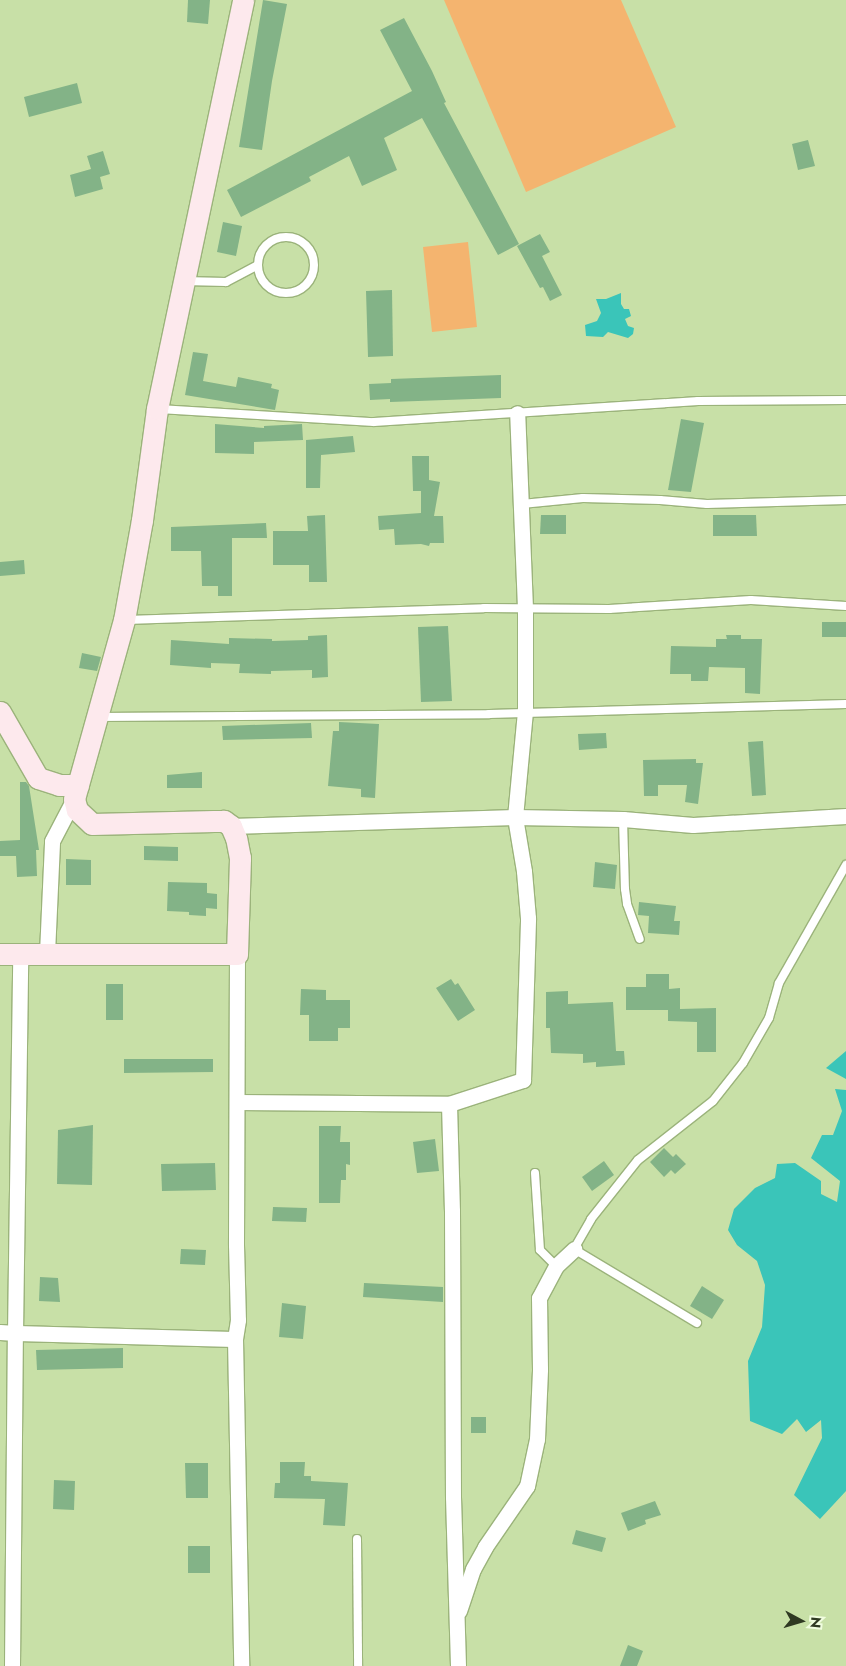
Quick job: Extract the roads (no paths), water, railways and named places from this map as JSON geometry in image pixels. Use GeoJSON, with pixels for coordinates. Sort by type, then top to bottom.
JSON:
{"type":"FeatureCollection","features":[{"type":"Feature","properties":{"kind":"street"},"geometry":{"type":"LineString","coordinates":[[46,953],[52,841],[76,792],[124,620],[142,520],[157,409],[182,281],[242,0]]}},
{"type":"Feature","properties":{"kind":"street"},"geometry":{"type":"LineString","coordinates":[[237,1102],[449,1104],[522,1080],[528,918],[524,872],[515,817],[525,712],[525,608],[517,413]]}},
{"type":"Feature","properties":{"kind":"street"},"geometry":{"type":"LineString","coordinates":[[0,712],[38,778],[76,792]]}},
{"type":"Feature","properties":{"kind":"street"},"geometry":{"type":"LineString","coordinates":[[76,792],[77,810],[92,824],[224,821],[231,826],[236,838],[240,858],[236,954],[236,1245],[238,1320],[235,1338],[241,1666]]}},
{"type":"Feature","properties":{"kind":"street"},"geometry":{"type":"LineString","coordinates":[[231,826],[515,817],[623,819],[693,825],[846,816]]}},
{"type":"Feature","properties":{"kind":"street"},"geometry":{"type":"LineString","coordinates":[[12,1666],[8,1332],[10,954],[236,954]]}},
{"type":"Feature","properties":{"kind":"street"},"geometry":{"type":"LineString","coordinates":[[449,1104],[452,1211],[455,1624],[458,1666]]}},
{"type":"Feature","properties":{"kind":"street"},"geometry":{"type":"LineString","coordinates":[[455,1624],[473,1569],[485,1547],[527,1486],[537,1439],[540,1369],[539,1298],[556,1266],[574,1249]]}},
{"type":"Feature","properties":{"kind":"street"},"geometry":{"type":"LineString","coordinates":[[8,1332],[235,1338]]}},
{"type":"Feature","properties":{"kind":"lane"},"geometry":{"type":"LineString","coordinates":[[182,281],[226,282],[258,265],[264,248],[278,238],[288,237],[304,244],[313,260],[314,269],[305,285],[289,292],[271,288],[260,274],[258,265]]}},
{"type":"Feature","properties":{"kind":"lane"},"geometry":{"type":"LineString","coordinates":[[157,409],[374,422],[698,401],[846,400]]}},
{"type":"Feature","properties":{"kind":"lane"},"geometry":{"type":"LineString","coordinates":[[522,504],[583,498],[660,500],[707,504],[846,500]]}},
{"type":"Feature","properties":{"kind":"lane"},"geometry":{"type":"LineString","coordinates":[[124,620],[525,608],[609,609],[751,600],[846,606]]}},
{"type":"Feature","properties":{"kind":"lane"},"geometry":{"type":"LineString","coordinates":[[98,717],[489,714],[846,704]]}},
{"type":"Feature","properties":{"kind":"lane"},"geometry":{"type":"LineString","coordinates":[[623,819],[627,904],[640,939]]}},
{"type":"Feature","properties":{"kind":"lane"},"geometry":{"type":"LineString","coordinates":[[697,1323],[574,1249],[591,1219],[638,1160],[712,1100],[742,1063],[769,1018],[779,982],[846,865]]}},
{"type":"Feature","properties":{"kind":"lane"},"geometry":{"type":"LineString","coordinates":[[535,1173],[540,1250],[556,1266]]}},
{"type":"Feature","properties":{"kind":"lane"},"geometry":{"type":"LineString","coordinates":[[357,1539],[358,1666]]}},
{"type":"Feature","properties":{"kind":"water"},"geometry":{"type":"Polygon","coordinates":[[[621,293],[621,304],[624,309],[629,309],[631,316],[625,319],[628,326],[634,328],[633,334],[628,338],[608,332],[603,337],[586,336],[585,325],[597,321],[601,313],[596,299],[606,299],[621,293]]]}},
{"type":"Feature","properties":{"kind":"water"},"geometry":{"type":"Polygon","coordinates":[[[846,1051],[846,1079],[826,1068],[846,1051]]]}},
{"type":"Feature","properties":{"kind":"water"},"geometry":{"type":"Polygon","coordinates":[[[835,1089],[846,1090],[846,1491],[820,1519],[794,1495],[822,1438],[821,1420],[806,1432],[797,1419],[782,1434],[750,1421],[748,1361],[762,1327],[765,1285],[757,1261],[737,1245],[728,1230],[734,1209],[755,1188],[775,1178],[777,1164],[795,1163],[821,1181],[821,1194],[837,1202],[840,1181],[811,1158],[822,1135],[833,1135],[842,1111],[835,1089]]]}}]}
